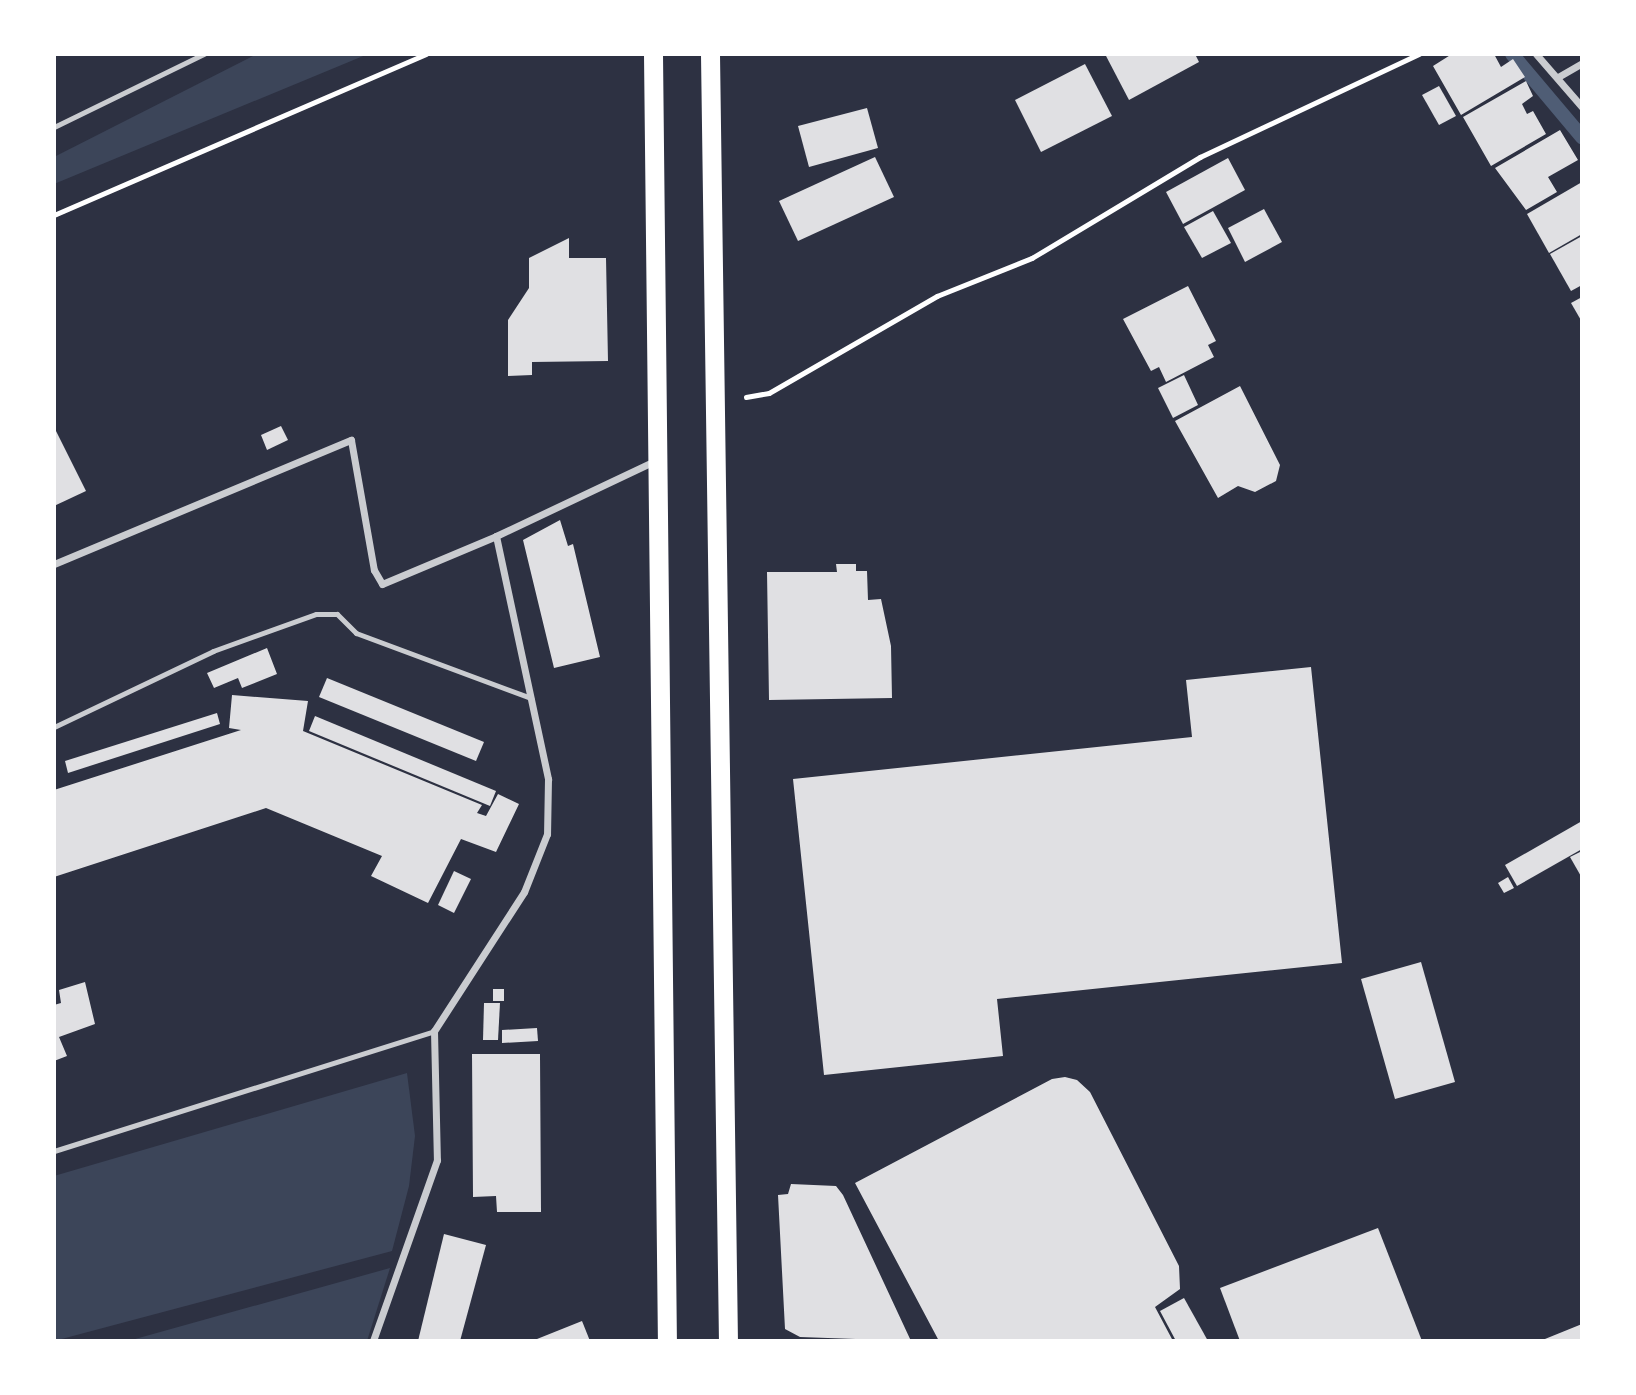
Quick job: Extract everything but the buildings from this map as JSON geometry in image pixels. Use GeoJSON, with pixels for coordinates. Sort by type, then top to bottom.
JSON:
{"type":"FeatureCollection","features":[{"type":"Feature","properties":{"kind":"highway"},"geometry":{"type":"LineString","coordinates":[[653,54],[667,1341]]}},
{"type":"Feature","properties":{"kind":"highway"},"geometry":{"type":"LineString","coordinates":[[710,54],[727,1341]]}},
{"type":"Feature","properties":{"kind":"street"},"geometry":{"type":"LineString","coordinates":[[1536,54],[1582,107]]}},
{"type":"Feature","properties":{"kind":"street"},"geometry":{"type":"LineString","coordinates":[[1558,77],[1582,63]]}},
{"type":"Feature","properties":{"kind":"street"},"geometry":{"type":"LineString","coordinates":[[54,564],[351,440],[374,570],[382,584],[496,536],[658,460]]}},
{"type":"Feature","properties":{"kind":"street"},"geometry":{"type":"LineString","coordinates":[[373,1341],[437,1160],[434,1031],[524,892],[547,834],[548,779],[496,536]]}},
{"type":"Feature","properties":{"kind":"lane"},"geometry":{"type":"LineString","coordinates":[[54,127],[204,54]]}},
{"type":"Feature","properties":{"kind":"lane"},"geometry":{"type":"LineString","coordinates":[[54,727],[213,650],[316,614],[337,614],[356,633],[531,698]]}},
{"type":"Feature","properties":{"kind":"lane"},"geometry":{"type":"LineString","coordinates":[[54,1151],[434,1031]]}},
{"type":"Feature","properties":{"kind":"path"},"geometry":{"type":"LineString","coordinates":[[54,215],[426,54]]}},
{"type":"Feature","properties":{"kind":"path"},"geometry":{"type":"LineString","coordinates":[[714,402],[769,393],[937,296],[1032,258],[1200,156],[1419,54]]}},
{"type":"Feature","properties":{"kind":"shaded area"},"geometry":{"type":"Polygon","coordinates":[[[257,54],[368,54],[54,184],[54,157],[257,54]]]}},
{"type":"Feature","properties":{"kind":"shaded area"},"geometry":{"type":"Polygon","coordinates":[[[407,1073],[415,1136],[409,1186],[392,1251],[54,1341],[54,1176],[407,1073]]]}},
{"type":"Feature","properties":{"kind":"shaded area"},"geometry":{"type":"Polygon","coordinates":[[[390,1268],[367,1341],[128,1341],[390,1268]]]}},
{"type":"Feature","properties":{"kind":"waterway"},"geometry":{"type":"LineString","coordinates":[[1512,54],[1582,137]]}}]}
